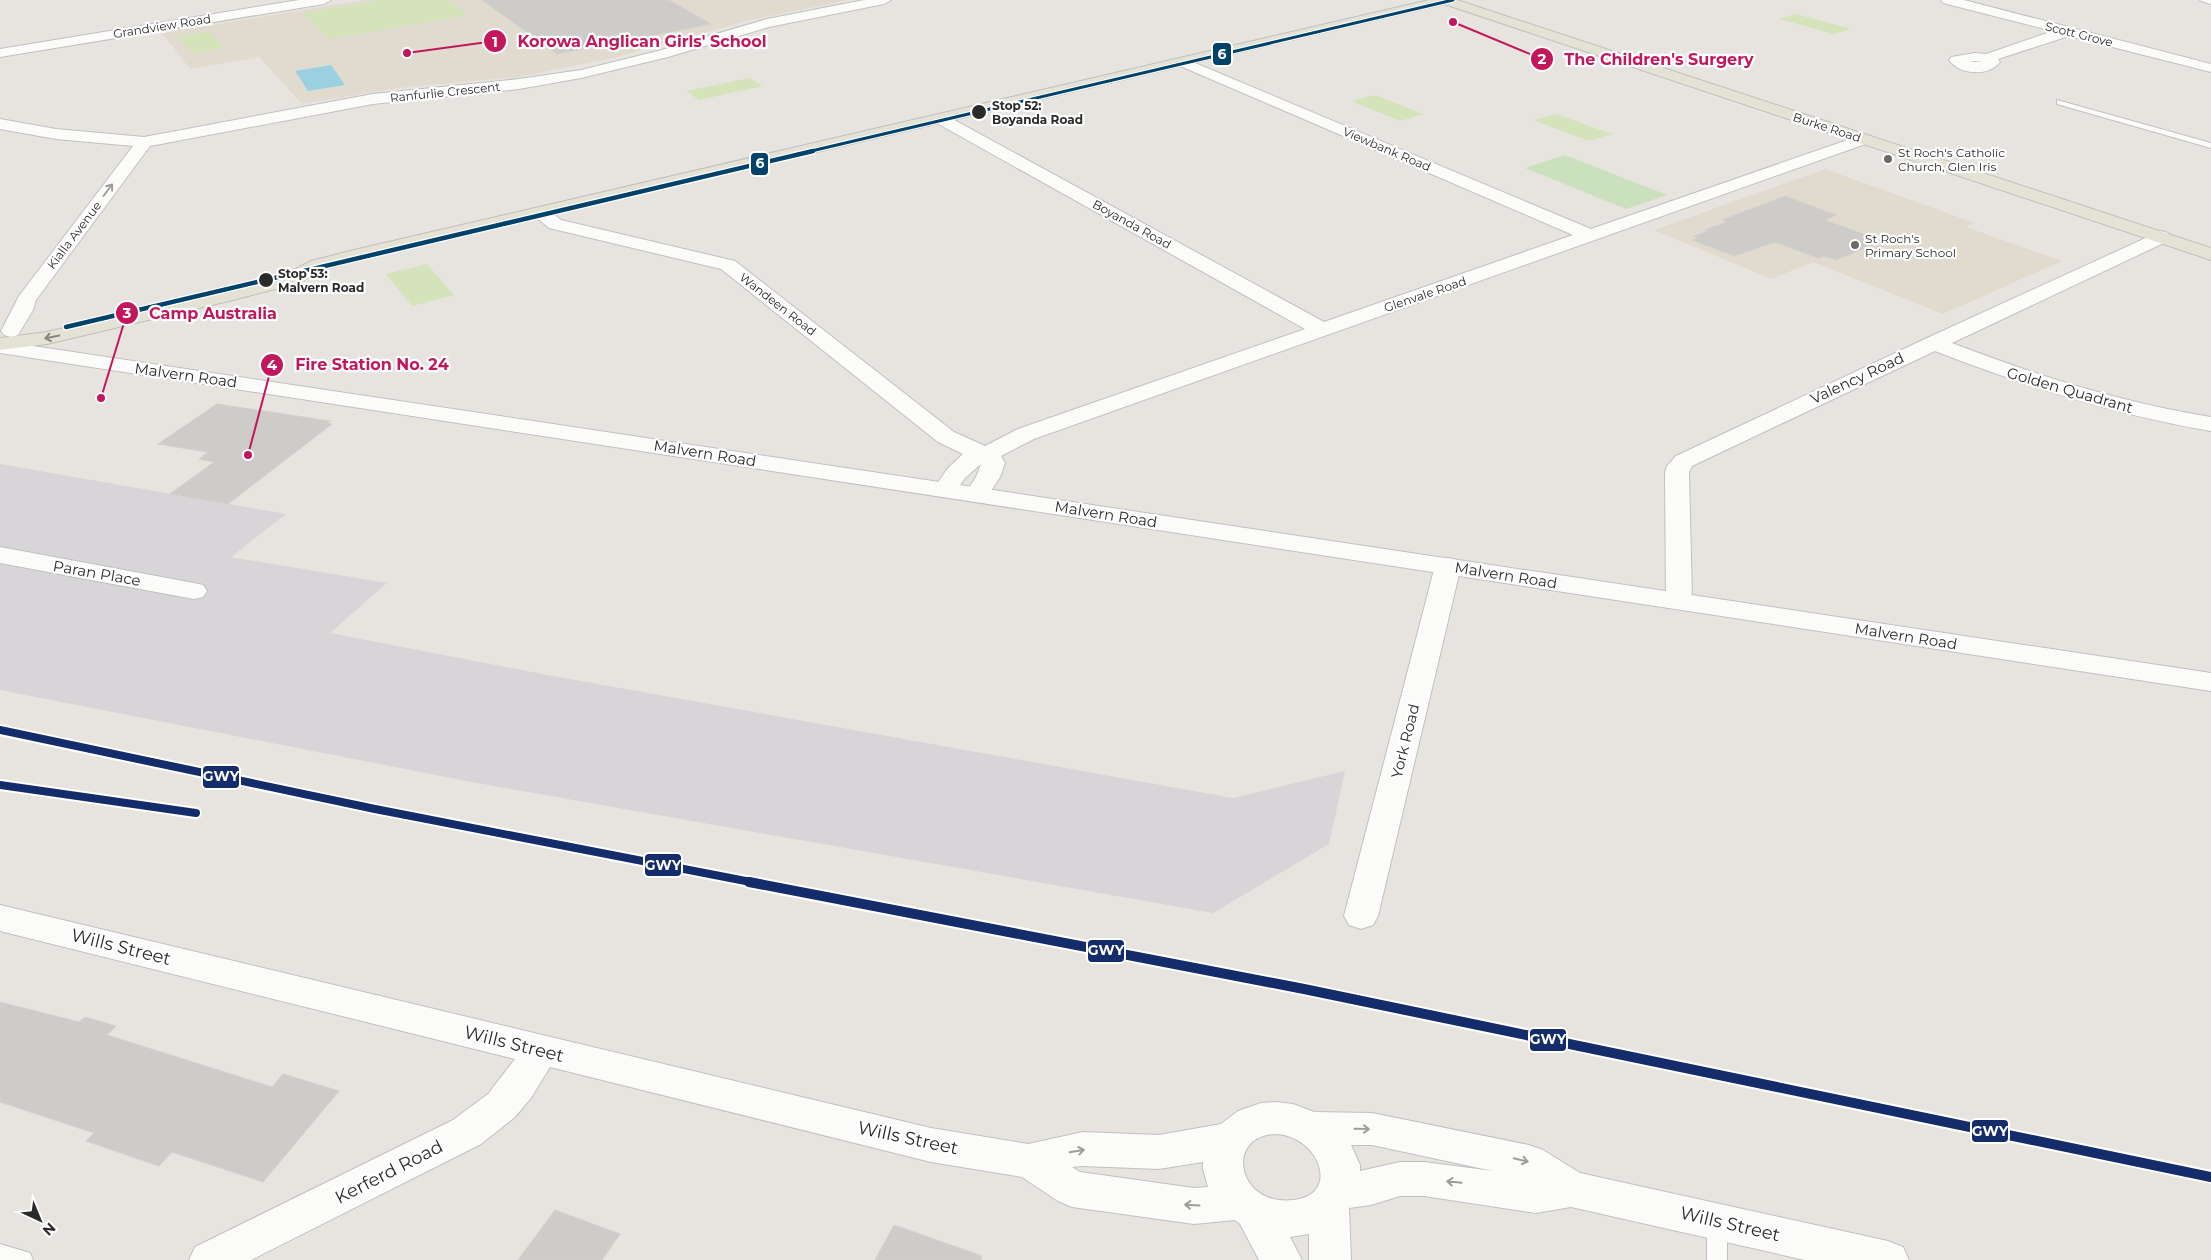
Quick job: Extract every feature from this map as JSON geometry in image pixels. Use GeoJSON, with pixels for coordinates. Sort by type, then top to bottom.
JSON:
{"type":"FeatureCollection","features":[{"type":"Feature","properties":{"kind":"main road"},"geometry":{"type":"LineString","coordinates":[[3,339],[47,338],[226,296],[291,279],[318,265],[1445,0]]}},
{"type":"Feature","properties":{"kind":"main road","name":"Burke Road"},"geometry":{"type":"LineString","coordinates":[[1445,0],[2211,254]]}},
{"type":"Feature","properties":{"kind":"street","name":"Grandview Road"},"geometry":{"type":"LineString","coordinates":[[0,53],[324,0]]}},
{"type":"Feature","properties":{"kind":"street","name":"Ranfurlie Crescent"},"geometry":{"type":"LineString","coordinates":[[0,124],[56,134],[144,142],[357,102],[519,84],[573,75],[649,58],[767,23],[884,0]]}},
{"type":"Feature","properties":{"kind":"street","name":"Scott Grove"},"geometry":{"type":"LineString","coordinates":[[1948,0],[2211,68]]}},
{"type":"Feature","properties":{"kind":"street"},"geometry":{"type":"LineString","coordinates":[[1986,58],[2069,31]]}},
{"type":"Feature","properties":{"kind":"street","name":"Viewbank Road"},"geometry":{"type":"LineString","coordinates":[[1183,62],[1591,236]]}},
{"type":"Feature","properties":{"kind":"street","name":"Boyanda Road"},"geometry":{"type":"LineString","coordinates":[[941,119],[1323,330]]}},
{"type":"Feature","properties":{"kind":"street","name":"Glenvale Road"},"geometry":{"type":"LineString","coordinates":[[945,489],[956,473],[969,460],[988,454],[1026,434],[1865,139]]}},
{"type":"Feature","properties":{"kind":"street","name":"Kialla Avenue"},"geometry":{"type":"LineString","coordinates":[[3,339],[22,310],[26,300],[144,142]]}},
{"type":"Feature","properties":{"kind":"street","name":"Wandeen Road"},"geometry":{"type":"LineString","coordinates":[[540,213],[555,224],[728,265],[946,437],[964,447],[988,454]]}},
{"type":"Feature","properties":{"kind":"street","name":"Valency Road"},"geometry":{"type":"LineString","coordinates":[[1679,601],[1677,472],[1678,466],[1684,461],[2161,237]]}},
{"type":"Feature","properties":{"kind":"street","name":"Malvern Road"},"geometry":{"type":"LineString","coordinates":[[3,339],[977,494],[2211,682]]}},
{"type":"Feature","properties":{"kind":"street","name":"Golden Quadrant"},"geometry":{"type":"LineString","coordinates":[[1932,343],[1992,367],[2074,393],[2211,424]]}},
{"type":"Feature","properties":{"kind":"street"},"geometry":{"type":"LineString","coordinates":[[977,494],[988,477],[993,463],[988,454]]}},
{"type":"Feature","properties":{"kind":"street","name":"Paran Place"},"geometry":{"type":"LineString","coordinates":[[0,555],[194,591]]}},
{"type":"Feature","properties":{"kind":"street","name":"York Road"},"geometry":{"type":"LineString","coordinates":[[1361,916],[1448,566]]}},
{"type":"Feature","properties":{"kind":"street","name":"Wills Street"},"geometry":{"type":"LineString","coordinates":[[0,918],[931,1146],[1030,1161],[1082,1149],[1125,1153],[1170,1151],[1233,1137]]}},
{"type":"Feature","properties":{"kind":"street","name":"Kerferd Road"},"geometry":{"type":"LineString","coordinates":[[210,1260],[450,1141],[486,1120],[517,1089],[541,1050]]}},
{"type":"Feature","properties":{"kind":"street"},"geometry":{"type":"LineString","coordinates":[[1281,1260],[1247,1207],[1228,1187],[1223,1170],[1225,1152],[1233,1137],[1245,1126],[1261,1120],[1278,1117],[1297,1121],[1313,1128],[1328,1141],[1338,1157],[1341,1175],[1333,1197],[1330,1260]]}},
{"type":"Feature","properties":{"kind":"street","name":"Wills Street"},"geometry":{"type":"LineString","coordinates":[[1313,1128],[1372,1129],[1529,1162],[1571,1189],[1717,1240],[1888,1260]]}},
{"type":"Feature","properties":{"kind":"street","name":"Wills Street"},"geometry":{"type":"LineString","coordinates":[[1030,1161],[1072,1189],[1194,1206],[1247,1207]]}},
{"type":"Feature","properties":{"kind":"street","name":"Wills Street"},"geometry":{"type":"LineString","coordinates":[[1333,1197],[1400,1179],[1424,1179],[1536,1195],[1571,1189]]}},
{"type":"Feature","properties":{"kind":"street"},"geometry":{"type":"LineString","coordinates":[[1247,1207],[1270,1217],[1286,1219],[1303,1217],[1318,1211],[1333,1197]]}},
{"type":"Feature","properties":{"kind":"lane"},"geometry":{"type":"LineString","coordinates":[[2203,0],[2211,2]]}},
{"type":"Feature","properties":{"kind":"lane"},"geometry":{"type":"LineString","coordinates":[[2060,102],[2211,146]]}},
{"type":"Feature","properties":{"kind":"lane"},"geometry":{"type":"LineString","coordinates":[[0,1253],[23,1260]]}},
{"type":"Feature","properties":{"kind":"shaded area"},"geometry":{"type":"Polygon","coordinates":[[[364,0],[849,0],[751,20],[613,58],[519,77],[399,88],[302,104],[259,57],[190,69],[162,33],[364,0]]]}},
{"type":"Feature","properties":{"kind":"shaded area","name":"St Roch's Primary School"},"geometry":{"type":"Polygon","coordinates":[[[1825,169],[1975,223],[1966,227],[2062,261],[1943,314],[1813,262],[1771,279],[1654,230],[1825,169]]]}},
{"type":"Feature","properties":{"kind":"shaded area"},"geometry":{"type":"Polygon","coordinates":[[[0,464],[286,514],[231,557],[387,583],[330,633],[553,676],[1233,798],[1345,771],[1329,844],[1213,913],[477,783],[0,690],[0,464]]]}},
{"type":"Feature","properties":{"kind":"green space"},"geometry":{"type":"Polygon","coordinates":[[[383,0],[448,0],[468,15],[329,39],[303,13],[383,0]]]}},
{"type":"Feature","properties":{"kind":"green space"},"geometry":{"type":"Polygon","coordinates":[[[1796,14],[1851,29],[1834,34],[1779,19],[1796,14]]]}},
{"type":"Feature","properties":{"kind":"green space"},"geometry":{"type":"Polygon","coordinates":[[[210,31],[224,48],[192,53],[178,37],[210,31]]]}},
{"type":"Feature","properties":{"kind":"green space"},"geometry":{"type":"Polygon","coordinates":[[[749,78],[763,86],[699,100],[686,91],[749,78]]]}},
{"type":"Feature","properties":{"kind":"green space"},"geometry":{"type":"Polygon","coordinates":[[[1375,95],[1424,114],[1400,121],[1351,101],[1375,95]]]}},
{"type":"Feature","properties":{"kind":"green space"},"geometry":{"type":"Polygon","coordinates":[[[1556,114],[1612,134],[1589,141],[1533,120],[1556,114]]]}},
{"type":"Feature","properties":{"kind":"green space"},"geometry":{"type":"Polygon","coordinates":[[[1565,155],[1667,195],[1626,209],[1525,168],[1565,155]]]}},
{"type":"Feature","properties":{"kind":"green space"},"geometry":{"type":"Polygon","coordinates":[[[427,264],[454,295],[412,306],[386,274],[427,264]]]}},
{"type":"Feature","properties":{"kind":"water"},"geometry":{"type":"Polygon","coordinates":[[[331,65],[345,85],[308,91],[295,71],[331,65]]]}},
{"type":"Feature","properties":{"kind":"building"},"geometry":{"type":"Polygon","coordinates":[[[482,0],[669,0],[711,24],[557,54],[482,0]]]}},
{"type":"Feature","properties":{"kind":"building"},"geometry":{"type":"Polygon","coordinates":[[[1785,196],[1836,215],[1825,220],[1882,241],[1836,260],[1825,256],[1818,258],[1775,242],[1734,256],[1692,240],[1697,238],[1694,236],[1708,231],[1705,230],[1727,222],[1722,220],[1785,196]]]}},
{"type":"Feature","properties":{"kind":"building"},"geometry":{"type":"Polygon","coordinates":[[[217,404],[330,421],[327,423],[332,424],[228,504],[170,494],[214,462],[199,459],[208,452],[158,444],[217,404]]]}},
{"type":"Feature","properties":{"kind":"building"},"geometry":{"type":"Polygon","coordinates":[[[0,1002],[79,1022],[85,1017],[116,1026],[107,1035],[272,1087],[283,1074],[339,1091],[263,1182],[172,1152],[159,1166],[86,1141],[94,1133],[0,1102],[0,1002]]]}},
{"type":"Feature","properties":{"kind":"building"},"geometry":{"type":"Polygon","coordinates":[[[555,1210],[620,1234],[602,1260],[518,1260],[555,1210]]]}},
{"type":"Feature","properties":{"kind":"building"},"geometry":{"type":"Polygon","coordinates":[[[894,1225],[982,1256],[981,1260],[875,1260],[894,1225]]]}},
{"type":"Feature","properties":{"kind":"transit line","name":"6"},"geometry":{"type":"LineString","coordinates":[[66,327],[1453,0]]}},
{"type":"Feature","properties":{"kind":"transit line","name":"GWY"},"geometry":{"type":"LineString","coordinates":[[0,730],[375,809],[1304,989],[2211,1177]]}},
{"type":"Feature","properties":{"kind":"transit line","name":"GWY"},"geometry":{"type":"LineString","coordinates":[[0,785],[196,813]]}},
{"type":"Feature","properties":{"kind":"place","name":"The Children's Surgery"},"geometry":{"type":"Point","coordinates":[1453,22]}},
{"type":"Feature","properties":{"kind":"place","name":"Korowa Anglican Girls' School"},"geometry":{"type":"Point","coordinates":[407,53]}},
{"type":"Feature","properties":{"kind":"place","name":"Stop 52: Boyanda Road"},"geometry":{"type":"Point","coordinates":[979,112]}},
{"type":"Feature","properties":{"kind":"place","name":"St Roch's Catholic Church, Glen Iris"},"geometry":{"type":"Point","coordinates":[1888,159]}},
{"type":"Feature","properties":{"kind":"place","name":"St Roch's Primary School"},"geometry":{"type":"Point","coordinates":[1855,245]}},
{"type":"Feature","properties":{"kind":"place","name":"Stop 53: Malvern Road"},"geometry":{"type":"Point","coordinates":[266,280]}},
{"type":"Feature","properties":{"kind":"place","name":"Camp Australia"},"geometry":{"type":"Point","coordinates":[101,398]}},
{"type":"Feature","properties":{"kind":"place","name":"Fire Station No. 24"},"geometry":{"type":"Point","coordinates":[248,455]}}]}
